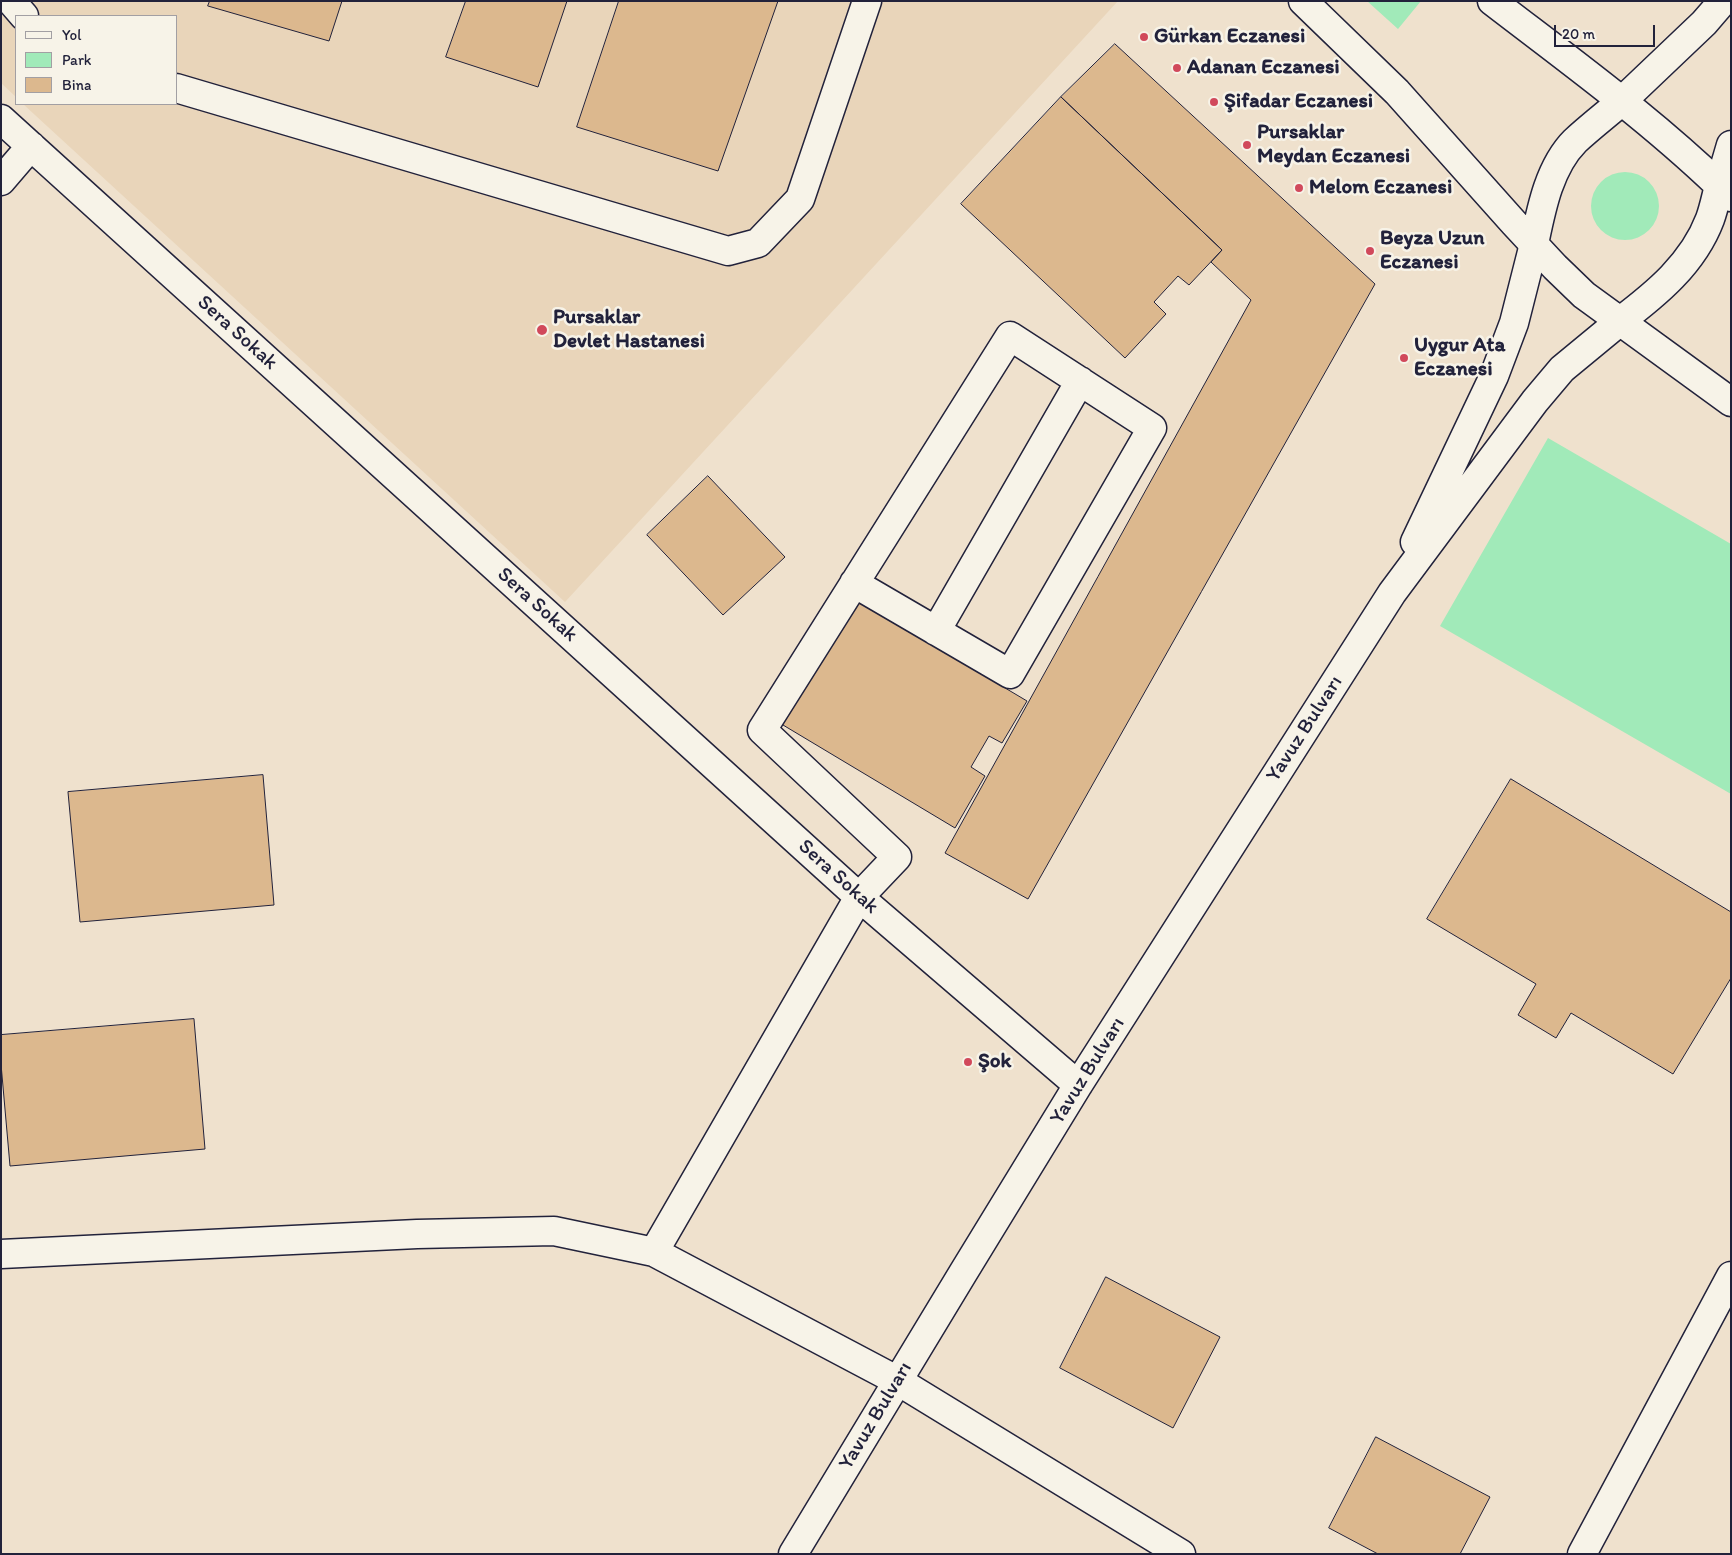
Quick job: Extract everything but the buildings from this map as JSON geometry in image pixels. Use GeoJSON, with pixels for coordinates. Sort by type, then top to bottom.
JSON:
{"type":"FeatureCollection","features":[{"type":"Feature","properties":{"kind":"street"},"geometry":{"type":"LineString","coordinates":[[11,1],[23,15]]}},
{"type":"Feature","properties":{"kind":"street"},"geometry":{"type":"LineString","coordinates":[[178,89],[728,251],[758,243],[800,199],[867,1]]}},
{"type":"Feature","properties":{"kind":"street"},"geometry":{"type":"LineString","coordinates":[[1303,1],[1397,92],[1534,244],[1584,295],[1731,402]]}},
{"type":"Feature","properties":{"kind":"street"},"geometry":{"type":"LineString","coordinates":[[1492,1],[1681,149],[1725,192]]}},
{"type":"Feature","properties":{"kind":"street"},"geometry":{"type":"LineString","coordinates":[[1622,101],[1704,23],[1723,1]]}},
{"type":"Feature","properties":{"kind":"street","name":"Yavuz Bulvarı"},"geometry":{"type":"LineString","coordinates":[[1392,593],[1494,376],[1514,323],[1540,215],[1561,160],[1574,142],[1622,101]]}},
{"type":"Feature","properties":{"kind":"street","name":"Sera Sokak"},"geometry":{"type":"LineString","coordinates":[[1,119],[859,897],[1078,1085]]}},
{"type":"Feature","properties":{"kind":"street"},"geometry":{"type":"LineString","coordinates":[[1725,192],[1731,145]]}},
{"type":"Feature","properties":{"kind":"street"},"geometry":{"type":"LineString","coordinates":[[1,181],[31,146]]}},
{"type":"Feature","properties":{"kind":"street","name":"Yavuz Bulvarı"},"geometry":{"type":"LineString","coordinates":[[793,1554],[1078,1085],[1392,593],[1535,401],[1562,370],[1645,302],[1681,269],[1698,244],[1725,192]]}},
{"type":"Feature","properties":{"kind":"street"},"geometry":{"type":"LineString","coordinates":[[654,1252],[859,897],[897,857],[762,730],[854,583],[1010,336],[1152,428],[1010,674],[854,583]]}},
{"type":"Feature","properties":{"kind":"street"},"geometry":{"type":"LineString","coordinates":[[936,631],[1080,381]]}},
{"type":"Feature","properties":{"kind":"street"},"geometry":{"type":"LineString","coordinates":[[1,1254],[417,1234],[554,1231],[654,1252],[898,1381],[1182,1554]]}},
{"type":"Feature","properties":{"kind":"street"},"geometry":{"type":"LineString","coordinates":[[1582,1554],[1731,1276]]}},
{"type":"Feature","properties":{"kind":"shaded area","name":"Pursaklar Devlet Hastanesi"},"geometry":{"type":"Polygon","coordinates":[[[1,1],[1118,1],[565,602],[24,105],[178,105],[178,15],[15,15],[15,96],[1,83],[1,1]]]}},
{"type":"Feature","properties":{"kind":"green space"},"geometry":{"type":"Polygon","coordinates":[[[1367,1],[1421,1],[1398,29],[1367,1]]]}},
{"type":"Feature","properties":{"kind":"green space"},"geometry":{"type":"Polygon","coordinates":[[[1625,172],[1638,175],[1649,182],[1656,193],[1659,206],[1656,219],[1649,230],[1638,237],[1625,240],[1612,237],[1601,230],[1594,219],[1591,206],[1594,193],[1601,182],[1612,175],[1625,172]]]}},
{"type":"Feature","properties":{"kind":"green space"},"geometry":{"type":"Polygon","coordinates":[[[1548,438],[1731,544],[1731,794],[1440,626],[1548,438]]]}},
{"type":"Feature","properties":{"kind":"place","name":"Gürkan Eczanesi"},"geometry":{"type":"Point","coordinates":[1144,37]}},
{"type":"Feature","properties":{"kind":"place","name":"Adanan Eczanesi"},"geometry":{"type":"Point","coordinates":[1177,68]}},
{"type":"Feature","properties":{"kind":"place","name":"Şifadar Eczanesi"},"geometry":{"type":"Point","coordinates":[1214,102]}},
{"type":"Feature","properties":{"kind":"place","name":"Pursaklar Meydan Eczanesi"},"geometry":{"type":"Point","coordinates":[1247,145]}},
{"type":"Feature","properties":{"kind":"place","name":"Melom Eczanesi"},"geometry":{"type":"Point","coordinates":[1299,188]}},
{"type":"Feature","properties":{"kind":"place","name":"Beyza Uzun Eczanesi"},"geometry":{"type":"Point","coordinates":[1370,251]}},
{"type":"Feature","properties":{"kind":"place","name":"Pursaklar Devlet Hastanesi"},"geometry":{"type":"Point","coordinates":[542,330]}},
{"type":"Feature","properties":{"kind":"place","name":"Uygur Ata Eczanesi"},"geometry":{"type":"Point","coordinates":[1404,358]}},
{"type":"Feature","properties":{"kind":"place","name":"Şok"},"geometry":{"type":"Point","coordinates":[968,1062]}}]}
